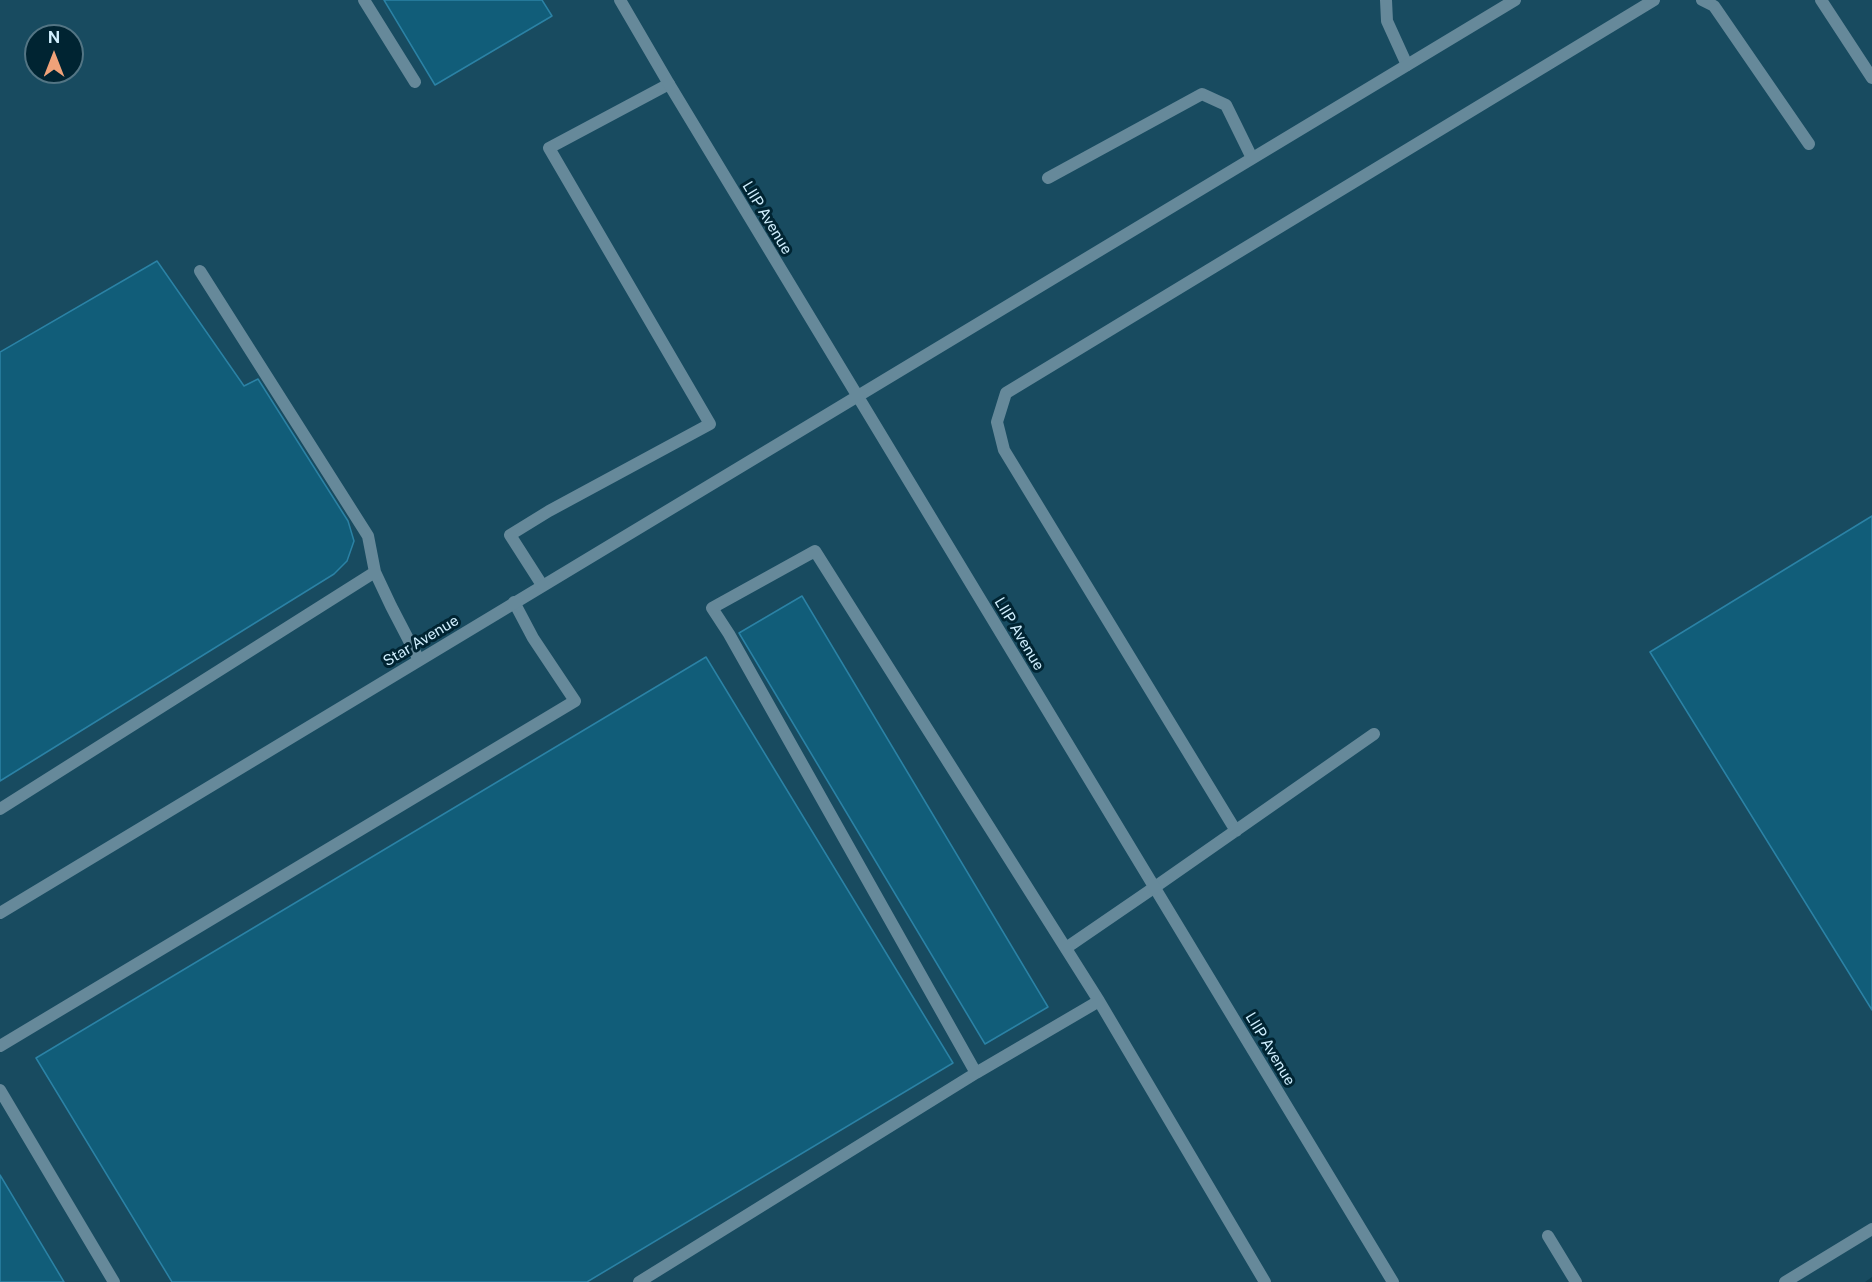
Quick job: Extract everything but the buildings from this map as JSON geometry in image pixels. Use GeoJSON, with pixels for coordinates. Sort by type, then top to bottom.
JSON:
{"type":"FeatureCollection","features":[{"type":"Feature","properties":{"kind":"street"},"geometry":{"type":"LineString","coordinates":[[364,0],[415,82]]}},
{"type":"Feature","properties":{"kind":"street","name":"LIIP Avenue"},"geometry":{"type":"LineString","coordinates":[[620,0],[1393,1282]]}},
{"type":"Feature","properties":{"kind":"street"},"geometry":{"type":"LineString","coordinates":[[1386,0],[1387,21],[1407,65]]}},
{"type":"Feature","properties":{"kind":"street","name":"Star Avenue"},"geometry":{"type":"LineString","coordinates":[[0,913],[1515,0]]}},
{"type":"Feature","properties":{"kind":"street"},"geometry":{"type":"LineString","coordinates":[[1236,831],[1004,450],[997,422],[1006,393],[1654,0]]}},
{"type":"Feature","properties":{"kind":"street"},"geometry":{"type":"LineString","coordinates":[[1702,0],[1714,6],[1809,144]]}},
{"type":"Feature","properties":{"kind":"street"},"geometry":{"type":"LineString","coordinates":[[1821,0],[1872,78]]}},
{"type":"Feature","properties":{"kind":"street"},"geometry":{"type":"LineString","coordinates":[[542,585],[510,535],[549,511],[710,424],[549,148],[669,84]]}},
{"type":"Feature","properties":{"kind":"street"},"geometry":{"type":"LineString","coordinates":[[1048,178],[1202,94],[1226,105],[1252,158]]}},
{"type":"Feature","properties":{"kind":"street"},"geometry":{"type":"LineString","coordinates":[[200,271],[368,536],[375,572],[419,660]]}},
{"type":"Feature","properties":{"kind":"street"},"geometry":{"type":"LineString","coordinates":[[976,1073],[729,634],[712,608],[815,551],[1099,1001],[1265,1282]]}},
{"type":"Feature","properties":{"kind":"street"},"geometry":{"type":"LineString","coordinates":[[0,809],[375,572]]}},
{"type":"Feature","properties":{"kind":"street"},"geometry":{"type":"LineString","coordinates":[[0,1046],[575,701],[533,638],[514,602]]}},
{"type":"Feature","properties":{"kind":"street"},"geometry":{"type":"LineString","coordinates":[[1066,948],[1374,734]]}},
{"type":"Feature","properties":{"kind":"street"},"geometry":{"type":"LineString","coordinates":[[639,1282],[976,1073],[1099,1001]]}},
{"type":"Feature","properties":{"kind":"street"},"geometry":{"type":"LineString","coordinates":[[0,1090],[114,1282]]}},
{"type":"Feature","properties":{"kind":"street"},"geometry":{"type":"LineString","coordinates":[[1785,1282],[1872,1229]]}},
{"type":"Feature","properties":{"kind":"street"},"geometry":{"type":"LineString","coordinates":[[1548,1236],[1576,1282]]}},
{"type":"Feature","properties":{"kind":"shaded area"},"geometry":{"type":"Polygon","coordinates":[[[0,0],[1872,0],[1872,1277],[1865,1282],[0,1282],[0,0]]]}}]}
